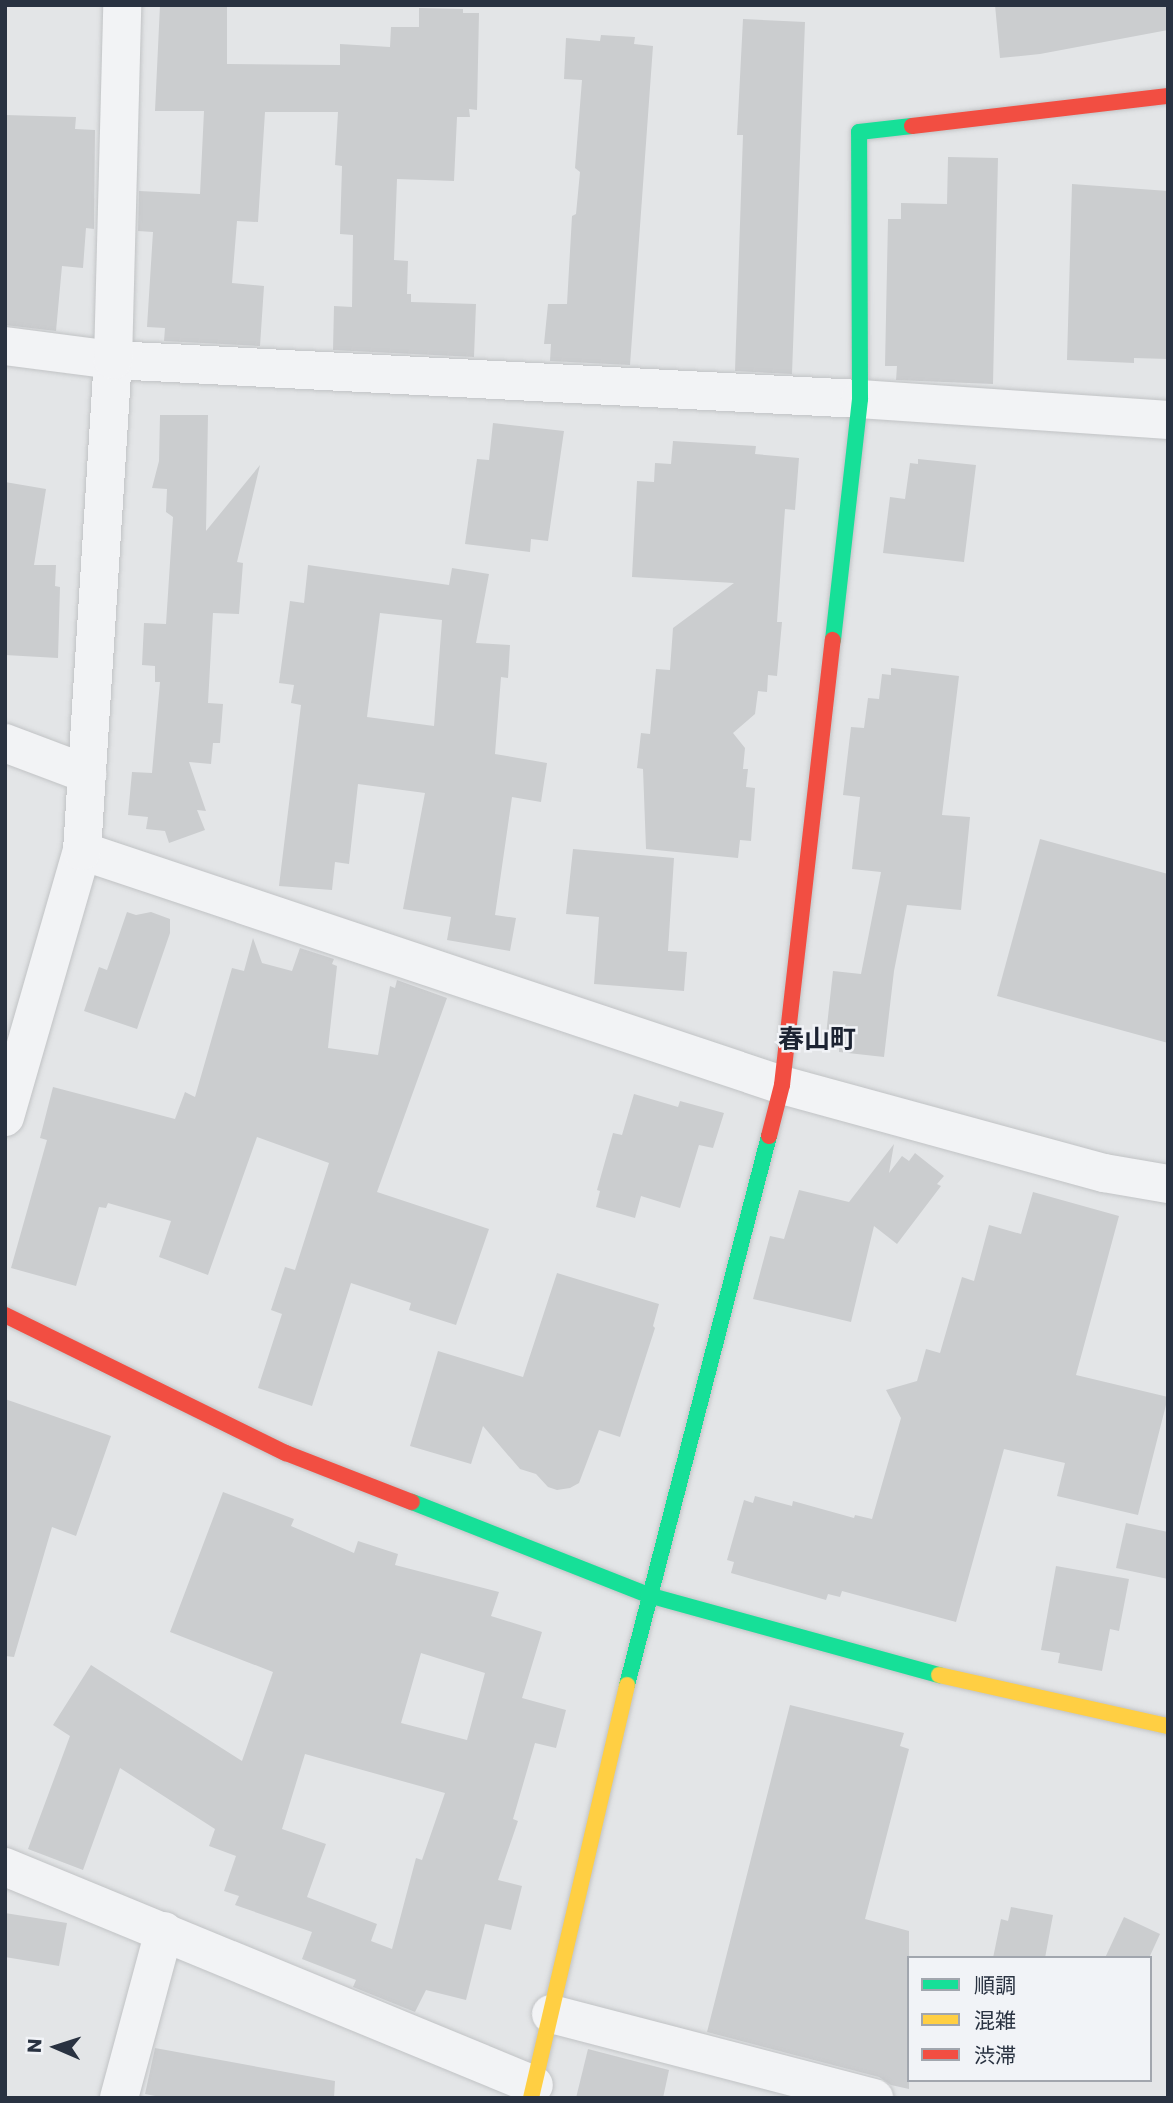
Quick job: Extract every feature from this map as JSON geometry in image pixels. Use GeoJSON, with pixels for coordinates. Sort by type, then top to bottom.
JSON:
{"type":"FeatureCollection","features":[{"type":"Feature","properties":{"kind":"street"},"geometry":{"type":"LineString","coordinates":[[5,1117],[82,851],[113,360],[122,5]]}},
{"type":"Feature","properties":{"kind":"street"},"geometry":{"type":"LineString","coordinates":[[5,1867],[164,1931],[533,2091],[648,1595],[782,1085],[860,399],[859,132],[1168,96]]}},
{"type":"Feature","properties":{"kind":"street"},"geometry":{"type":"LineString","coordinates":[[5,346],[113,360],[860,399],[1168,420]]}},
{"type":"Feature","properties":{"kind":"street"},"geometry":{"type":"LineString","coordinates":[[5,743],[87,775]]}},
{"type":"Feature","properties":{"kind":"street"},"geometry":{"type":"LineString","coordinates":[[82,851],[782,1085],[1104,1173],[1168,1184]]}},
{"type":"Feature","properties":{"kind":"street"},"geometry":{"type":"LineString","coordinates":[[5,1315],[286,1453],[648,1595],[916,1670],[1168,1726]]}},
{"type":"Feature","properties":{"kind":"street"},"geometry":{"type":"LineString","coordinates":[[120,2098],[164,1931]]}},
{"type":"Feature","properties":{"kind":"street"},"geometry":{"type":"LineString","coordinates":[[551,2014],[874,2098]]}},
{"type":"Feature","properties":{"kind":"building"},"geometry":{"type":"Polygon","coordinates":[[[160,5],[227,5],[227,64],[340,65],[340,44],[390,47],[391,27],[419,27],[419,8],[463,9],[463,13],[479,13],[477,110],[469,109],[470,117],[457,117],[454,181],[397,179],[394,260],[408,261],[407,294],[411,294],[411,302],[476,304],[474,357],[333,350],[334,306],[352,307],[353,235],[340,234],[342,166],[335,165],[338,112],[265,112],[258,222],[237,221],[232,283],[264,286],[260,346],[164,341],[165,328],[147,327],[153,232],[138,231],[139,191],[200,194],[204,111],[155,111],[160,5]]]}},
{"type":"Feature","properties":{"kind":"building"},"geometry":{"type":"Polygon","coordinates":[[[995,5],[1168,5],[1168,30],[1040,54],[1000,58],[995,5]]]}},
{"type":"Feature","properties":{"kind":"building"},"geometry":{"type":"Polygon","coordinates":[[[743,19],[805,22],[792,374],[735,371],[743,135],[737,135],[743,19]]]}},
{"type":"Feature","properties":{"kind":"building"},"geometry":{"type":"Polygon","coordinates":[[[601,35],[635,37],[634,44],[653,46],[630,365],[550,361],[551,344],[544,344],[548,304],[567,304],[572,216],[576,214],[580,172],[575,168],[582,80],[564,79],[566,38],[600,41],[601,35]]]}},
{"type":"Feature","properties":{"kind":"building"},"geometry":{"type":"Polygon","coordinates":[[[5,115],[76,117],[75,129],[95,130],[94,229],[86,228],[83,268],[62,266],[56,331],[5,325],[5,115]]]}},
{"type":"Feature","properties":{"kind":"building"},"geometry":{"type":"Polygon","coordinates":[[[948,157],[998,158],[993,384],[896,380],[897,366],[885,366],[888,219],[901,219],[901,203],[947,204],[948,157]]]}},
{"type":"Feature","properties":{"kind":"building"},"geometry":{"type":"Polygon","coordinates":[[[1072,184],[1168,191],[1168,359],[1134,358],[1134,363],[1067,360],[1072,184]]]}},
{"type":"Feature","properties":{"kind":"building"},"geometry":{"type":"Polygon","coordinates":[[[160,415],[208,415],[206,531],[260,465],[237,562],[243,563],[239,614],[213,613],[208,703],[223,704],[220,743],[213,743],[211,764],[189,762],[206,811],[197,810],[205,830],[169,843],[165,831],[146,829],[148,817],[128,815],[132,772],[152,773],[160,682],[155,682],[155,666],[142,665],[144,623],[166,624],[173,517],[166,512],[167,489],[152,488],[159,461],[160,415]]]}},
{"type":"Feature","properties":{"kind":"building"},"geometry":{"type":"Polygon","coordinates":[[[493,423],[564,431],[548,541],[531,539],[530,552],[465,544],[477,459],[489,460],[493,423]]]}},
{"type":"Feature","properties":{"kind":"building"},"geometry":{"type":"Polygon","coordinates":[[[673,441],[756,446],[755,454],[799,458],[795,510],[785,509],[777,622],[782,622],[777,676],[768,675],[767,692],[758,691],[755,714],[733,733],[745,748],[743,769],[748,769],[746,787],[755,788],[751,841],[740,840],[738,858],[646,849],[643,769],[637,768],[641,733],[650,734],[656,669],[670,670],[673,628],[734,583],[632,577],[637,481],[654,482],[655,463],[671,464],[673,441]]]}},
{"type":"Feature","properties":{"kind":"building"},"geometry":{"type":"Polygon","coordinates":[[[918,459],[976,465],[964,562],[883,553],[890,497],[905,499],[910,463],[918,464],[918,459]]]}},
{"type":"Feature","properties":{"kind":"building"},"geometry":{"type":"Polygon","coordinates":[[[5,482],[46,489],[34,565],[56,565],[55,586],[60,587],[58,658],[5,655],[5,482]]]}},
{"type":"Feature","properties":{"kind":"building"},"geometry":{"type":"Polygon","coordinates":[[[308,565],[449,585],[452,568],[489,574],[476,643],[510,645],[508,678],[501,677],[495,754],[547,763],[541,802],[512,797],[495,915],[516,918],[510,951],[447,940],[451,917],[403,909],[425,793],[358,784],[349,864],[335,862],[332,890],[279,886],[301,705],[291,703],[294,685],[279,683],[290,601],[304,603],[308,565]],[[380,613],[367,717],[434,726],[442,620],[380,613]]]}},
{"type":"Feature","properties":{"kind":"building"},"geometry":{"type":"Polygon","coordinates":[[[891,668],[959,676],[942,815],[970,817],[961,910],[907,905],[894,971],[884,1057],[839,1052],[839,1046],[825,1044],[833,971],[861,974],[881,872],[852,869],[860,797],[843,795],[851,727],[864,728],[868,698],[879,699],[882,674],[891,675],[891,668]]]}},
{"type":"Feature","properties":{"kind":"building"},"geometry":{"type":"Polygon","coordinates":[[[1040,839],[1168,874],[1168,1043],[997,996],[1040,839]]]}},
{"type":"Feature","properties":{"kind":"building"},"geometry":{"type":"Polygon","coordinates":[[[573,849],[674,858],[668,951],[687,952],[684,991],[594,984],[599,917],[566,914],[573,849]]]}},
{"type":"Feature","properties":{"kind":"building"},"geometry":{"type":"Polygon","coordinates":[[[127,912],[136,915],[151,912],[170,919],[170,933],[137,1029],[84,1011],[99,967],[107,970],[127,912]]]}},
{"type":"Feature","properties":{"kind":"building"},"geometry":{"type":"Polygon","coordinates":[[[253,938],[262,963],[292,971],[300,948],[334,959],[332,964],[337,966],[328,1048],[378,1055],[390,986],[395,988],[397,980],[447,998],[377,1192],[489,1229],[456,1325],[409,1310],[411,1303],[351,1283],[312,1406],[258,1388],[282,1314],[271,1310],[285,1267],[295,1270],[329,1163],[257,1137],[208,1275],[159,1257],[171,1221],[108,1203],[106,1208],[99,1207],[76,1286],[11,1268],[47,1140],[40,1138],[53,1087],[175,1119],[185,1092],[195,1097],[232,968],[244,971],[253,938]]]}},
{"type":"Feature","properties":{"kind":"building"},"geometry":{"type":"Polygon","coordinates":[[[634,1094],[678,1107],[680,1101],[724,1113],[713,1148],[699,1145],[680,1208],[641,1196],[635,1218],[596,1207],[600,1191],[597,1190],[613,1133],[622,1135],[634,1094]]]}},
{"type":"Feature","properties":{"kind":"building"},"geometry":{"type":"Polygon","coordinates":[[[894,1144],[889,1173],[902,1156],[909,1161],[915,1153],[944,1176],[937,1184],[941,1186],[897,1244],[874,1226],[851,1322],[753,1299],[770,1236],[784,1239],[799,1190],[849,1202],[894,1144]]]}},
{"type":"Feature","properties":{"kind":"building"},"geometry":{"type":"Polygon","coordinates":[[[1033,1192],[1119,1216],[1076,1375],[1168,1397],[1138,1515],[1057,1496],[1065,1463],[1004,1449],[956,1622],[842,1591],[840,1597],[828,1594],[826,1600],[731,1573],[734,1562],[727,1560],[744,1500],[753,1503],[755,1496],[792,1506],[793,1501],[854,1518],[855,1515],[872,1519],[901,1418],[886,1390],[917,1381],[926,1349],[940,1353],[962,1277],[974,1281],[989,1225],[1021,1234],[1033,1192]]]}},
{"type":"Feature","properties":{"kind":"building"},"geometry":{"type":"Polygon","coordinates":[[[557,1273],[659,1304],[653,1326],[655,1328],[620,1437],[599,1430],[579,1483],[557,1490],[548,1487],[536,1474],[520,1469],[483,1426],[471,1464],[410,1446],[438,1351],[523,1377],[557,1273]]]}},
{"type":"Feature","properties":{"kind":"building"},"geometry":{"type":"Polygon","coordinates":[[[5,1399],[111,1436],[76,1536],[52,1527],[14,1657],[5,1656],[5,1399]]]}},
{"type":"Feature","properties":{"kind":"building"},"geometry":{"type":"Polygon","coordinates":[[[223,1492],[294,1519],[291,1526],[354,1553],[358,1541],[398,1554],[395,1565],[499,1592],[491,1616],[542,1632],[522,1698],[566,1710],[556,1748],[535,1743],[513,1819],[518,1821],[498,1880],[522,1886],[511,1930],[485,1924],[466,2000],[426,1990],[415,2012],[353,1987],[356,1980],[302,1959],[312,1932],[235,1905],[239,1896],[224,1891],[236,1856],[209,1846],[215,1829],[120,1768],[83,1870],[28,1849],[70,1736],[53,1725],[91,1665],[242,1761],[273,1672],[170,1632],[223,1492]],[[421,1653],[401,1723],[467,1740],[485,1673],[421,1653]],[[305,1754],[282,1829],[326,1844],[307,1897],[377,1924],[371,1941],[392,1949],[416,1858],[422,1860],[445,1793],[305,1754]]]}},
{"type":"Feature","properties":{"kind":"building"},"geometry":{"type":"Polygon","coordinates":[[[1126,1523],[1168,1532],[1168,1579],[1116,1568],[1126,1523]]]}},
{"type":"Feature","properties":{"kind":"building"},"geometry":{"type":"Polygon","coordinates":[[[1056,1566],[1129,1579],[1119,1631],[1110,1629],[1102,1671],[1058,1663],[1060,1653],[1041,1650],[1056,1566]]]}},
{"type":"Feature","properties":{"kind":"building"},"geometry":{"type":"Polygon","coordinates":[[[790,1705],[904,1733],[900,1746],[909,1749],[865,1919],[909,1931],[909,2089],[891,2085],[879,2077],[707,2032],[790,1705]]]}},
{"type":"Feature","properties":{"kind":"building"},"geometry":{"type":"Polygon","coordinates":[[[1011,1907],[1053,1915],[1045,1956],[993,1956],[1001,1919],[1008,1921],[1011,1907]]]}},
{"type":"Feature","properties":{"kind":"building"},"geometry":{"type":"Polygon","coordinates":[[[5,1913],[67,1923],[59,1966],[5,1957],[5,1913]]]}},
{"type":"Feature","properties":{"kind":"building"},"geometry":{"type":"Polygon","coordinates":[[[1124,1917],[1160,1934],[1150,1956],[1106,1956],[1124,1917]]]}},
{"type":"Feature","properties":{"kind":"building"},"geometry":{"type":"Polygon","coordinates":[[[155,2048],[335,2081],[334,2098],[166,2098],[145,2094],[155,2048]]]}},
{"type":"Feature","properties":{"kind":"building"},"geometry":{"type":"Polygon","coordinates":[[[588,2049],[669,2070],[663,2098],[576,2098],[588,2049]]]}},
{"type":"Feature","properties":{"kind":"traffic: fast"},"geometry":{"type":"LineString","coordinates":[[833,640],[860,399],[859,132],[912,126]]}},
{"type":"Feature","properties":{"kind":"traffic: fast"},"geometry":{"type":"LineString","coordinates":[[627,1685],[769,1136]]}},
{"type":"Feature","properties":{"kind":"traffic: fast"},"geometry":{"type":"LineString","coordinates":[[412,1502],[648,1595],[939,1675]]}},
{"type":"Feature","properties":{"kind":"traffic: slow"},"geometry":{"type":"LineString","coordinates":[[939,1675],[1168,1726]]}},
{"type":"Feature","properties":{"kind":"traffic: slow"},"geometry":{"type":"LineString","coordinates":[[531,2098],[627,1685]]}},
{"type":"Feature","properties":{"kind":"traffic: jam"},"geometry":{"type":"LineString","coordinates":[[912,126],[1168,96]]}},
{"type":"Feature","properties":{"kind":"traffic: jam"},"geometry":{"type":"LineString","coordinates":[[769,1136],[782,1085],[833,640]]}},
{"type":"Feature","properties":{"kind":"traffic: jam"},"geometry":{"type":"LineString","coordinates":[[5,1315],[286,1453],[412,1502]]}},
{"type":"Feature","properties":{"kind":"district","name":"春山町"},"geometry":{"type":"Point","coordinates":[817,1040]}}]}
